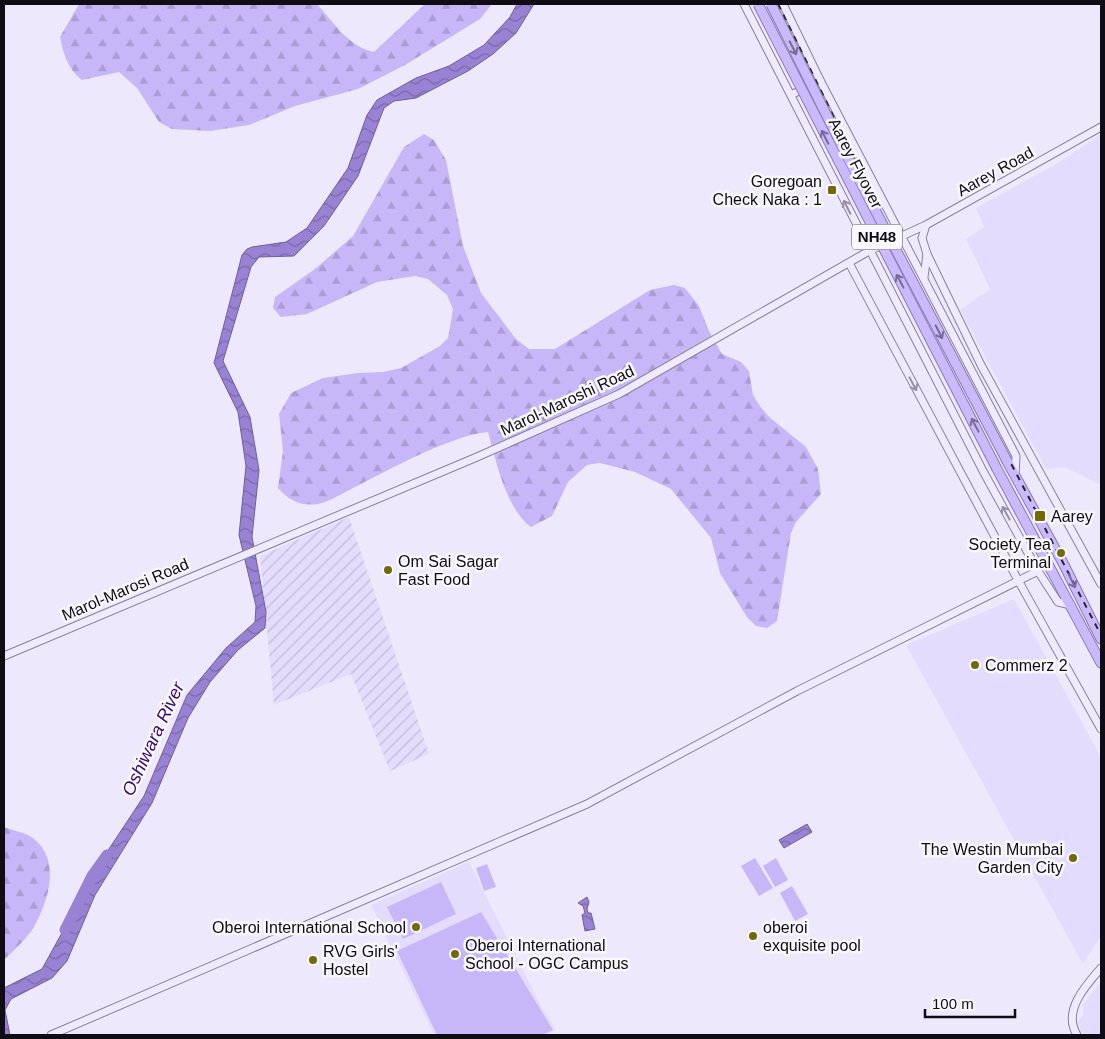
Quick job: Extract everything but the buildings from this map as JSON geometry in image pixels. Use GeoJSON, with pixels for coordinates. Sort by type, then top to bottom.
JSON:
{"type":"FeatureCollection","features":[{"type":"Feature","properties":{"kind":"highway","name":"Aarey Flyover"},"geometry":{"type":"LineString","coordinates":[[758,4],[997,469],[1071,605]]}},
{"type":"Feature","properties":{"kind":"highway","name":"Aarey Flyover"},"geometry":{"type":"LineString","coordinates":[[771,4],[854,170],[1015,478]]}},
{"type":"Feature","properties":{"kind":"highway","name":"NH48"},"geometry":{"type":"LineString","coordinates":[[1015,478],[1063,563],[1101,639]]}},
{"type":"Feature","properties":{"kind":"highway","name":"NH48"},"geometry":{"type":"LineString","coordinates":[[1071,605],[1101,663]]}},
{"type":"Feature","properties":{"kind":"street"},"geometry":{"type":"LineString","coordinates":[[744,4],[983,471],[1038,571],[1058,602],[1071,605]]}},
{"type":"Feature","properties":{"kind":"street"},"geometry":{"type":"LineString","coordinates":[[783,4],[820,80],[1016,456],[1015,478]]}},
{"type":"Feature","properties":{"kind":"street"},"geometry":{"type":"LineString","coordinates":[[791,94],[820,80]]}},
{"type":"Feature","properties":{"kind":"street","name":"Aarey Road"},"geometry":{"type":"LineString","coordinates":[[901,236],[926,225],[1101,127]]}},
{"type":"Feature","properties":{"kind":"street"},"geometry":{"type":"LineString","coordinates":[[926,225],[922,238],[927,254],[981,365],[1101,584]]}},
{"type":"Feature","properties":{"kind":"street","name":"Marol-Maroshi Road"},"geometry":{"type":"LineString","coordinates":[[258,548],[477,457],[620,394],[869,251],[901,236]]}},
{"type":"Feature","properties":{"kind":"street"},"geometry":{"type":"LineString","coordinates":[[924,277],[927,254]]}},
{"type":"Feature","properties":{"kind":"street"},"geometry":{"type":"LineString","coordinates":[[849,263],[1019,582],[1101,729]]}},
{"type":"Feature","properties":{"kind":"street","name":"Marol-Marosi Road"},"geometry":{"type":"LineString","coordinates":[[4,656],[258,548]]}},
{"type":"Feature","properties":{"kind":"street"},"geometry":{"type":"LineString","coordinates":[[51,1035],[587,804],[797,691],[1038,571]]}},
{"type":"Feature","properties":{"kind":"street"},"geometry":{"type":"LineString","coordinates":[[1075,1032],[1073,1009],[1084,989],[1101,968]]}},
{"type":"Feature","properties":{"kind":"shaded area"},"geometry":{"type":"Polygon","coordinates":[[[1101,134],[1101,485],[1064,467],[1046,469],[960,310],[990,289],[966,239],[984,227],[976,208],[1063,160],[1101,134]]]}},
{"type":"Feature","properties":{"kind":"shaded area"},"geometry":{"type":"Polygon","coordinates":[[[349,517],[429,754],[390,771],[351,674],[274,705],[260,556],[349,517]]]}},
{"type":"Feature","properties":{"kind":"shaded area"},"geometry":{"type":"Polygon","coordinates":[[[1014,599],[1101,757],[1101,936],[1083,964],[906,645],[1014,599]]]}},
{"type":"Feature","properties":{"kind":"shaded area","name":"Oberoi International School - OGC Campus"},"geometry":{"type":"Polygon","coordinates":[[[469,862],[540,1004],[556,1030],[546,1035],[434,1035],[371,905],[469,862]]]}},
{"type":"Feature","properties":{"kind":"shaded area"},"geometry":{"type":"Polygon","coordinates":[[[1101,982],[1101,1035],[1084,1035],[1076,1025],[1083,1015],[1083,1004],[1101,982]]]}},
{"type":"Feature","properties":{"kind":"green space"},"geometry":{"type":"Polygon","coordinates":[[[79,4],[317,4],[335,26],[349,39],[357,45],[374,52],[425,4],[492,4],[480,19],[405,65],[358,89],[295,106],[249,125],[210,131],[172,129],[159,122],[137,88],[119,72],[82,80],[67,61],[60,37],[79,4]]]}},
{"type":"Feature","properties":{"kind":"green space"},"geometry":{"type":"Polygon","coordinates":[[[424,134],[434,140],[446,160],[463,246],[481,293],[516,339],[529,349],[555,349],[650,290],[674,285],[685,288],[699,306],[709,331],[722,354],[741,362],[749,371],[753,395],[760,406],[769,417],[806,447],[818,469],[821,494],[796,522],[791,533],[777,621],[767,628],[756,626],[747,617],[720,573],[711,538],[671,489],[635,472],[600,463],[587,465],[568,482],[552,516],[531,527],[515,509],[503,484],[488,432],[472,435],[438,447],[401,463],[322,503],[309,505],[297,502],[287,497],[278,488],[283,451],[279,414],[291,393],[323,378],[383,372],[401,368],[440,346],[448,338],[453,309],[447,295],[428,279],[415,276],[377,282],[307,314],[281,317],[273,308],[275,297],[315,269],[353,236],[404,147],[424,134]]]}},
{"type":"Feature","properties":{"kind":"green space"},"geometry":{"type":"Polygon","coordinates":[[[4,827],[30,836],[41,847],[47,856],[50,867],[50,879],[45,902],[36,923],[26,938],[4,960],[4,827]]]}},
{"type":"Feature","properties":{"kind":"green space"},"geometry":{"type":"Polygon","coordinates":[[[755,858],[773,888],[759,896],[741,866],[755,858]]]}},
{"type":"Feature","properties":{"kind":"green space"},"geometry":{"type":"Polygon","coordinates":[[[776,858],[788,880],[775,887],[763,866],[776,858]]]}},
{"type":"Feature","properties":{"kind":"green space"},"geometry":{"type":"Polygon","coordinates":[[[487,864],[496,887],[484,891],[476,868],[487,864]]]}},
{"type":"Feature","properties":{"kind":"green space","name":"Oberoi International School"},"geometry":{"type":"Polygon","coordinates":[[[441,882],[456,914],[403,939],[387,907],[441,882]]]}},
{"type":"Feature","properties":{"kind":"green space"},"geometry":{"type":"Polygon","coordinates":[[[792,886],[808,914],[795,921],[780,893],[792,886]]]}},
{"type":"Feature","properties":{"kind":"green space","name":"Oberoi International School - OGC Campus"},"geometry":{"type":"Polygon","coordinates":[[[481,912],[553,1030],[542,1035],[437,1035],[397,951],[481,912]]]}},
{"type":"Feature","properties":{"kind":"water"},"geometry":{"type":"Polygon","coordinates":[[[517,4],[534,4],[516,33],[493,54],[468,71],[416,98],[394,101],[384,108],[358,176],[324,226],[294,256],[259,257],[251,267],[223,361],[250,417],[259,470],[252,537],[266,612],[265,628],[238,650],[210,682],[188,718],[152,803],[95,895],[67,961],[52,978],[11,999],[5,1010],[10,1035],[4,1035],[4,988],[42,969],[105,855],[144,796],[187,695],[226,648],[255,622],[256,606],[239,535],[246,466],[238,412],[214,363],[242,255],[247,249],[252,247],[286,242],[307,228],[348,168],[367,115],[377,100],[416,78],[449,66],[484,45],[510,17],[517,4]]]}},
{"type":"Feature","properties":{"kind":"water"},"geometry":{"type":"Polygon","coordinates":[[[807,824],[812,832],[784,848],[779,840],[807,824]]]}},
{"type":"Feature","properties":{"kind":"water"},"geometry":{"type":"Polygon","coordinates":[[[587,897],[589,902],[588,913],[591,913],[595,929],[585,931],[582,915],[585,913],[583,906],[578,903],[587,897]]]}},
{"type":"Feature","properties":{"kind":"waterway","name":"Oshiwara River"},"geometry":{"type":"LineString","coordinates":[[65,930],[92,876],[107,855]]}},
{"type":"Feature","properties":{"kind":"railway"},"geometry":{"type":"LineString","coordinates":[[778,4],[910,271],[1101,635]]}},
{"type":"Feature","properties":{"kind":"place","name":"Goregoan Check Naka : 1"},"geometry":{"type":"Point","coordinates":[832,190]}},
{"type":"Feature","properties":{"kind":"place","name":"Aarey"},"geometry":{"type":"Point","coordinates":[1040,516]}},
{"type":"Feature","properties":{"kind":"place","name":"Society Tea Terminal"},"geometry":{"type":"Point","coordinates":[1061,553]}},
{"type":"Feature","properties":{"kind":"place","name":"Om Sai Sagar Fast Food"},"geometry":{"type":"Point","coordinates":[388,570]}},
{"type":"Feature","properties":{"kind":"place","name":"Commerz 2"},"geometry":{"type":"Point","coordinates":[975,665]}},
{"type":"Feature","properties":{"kind":"place","name":"The Westin Mumbai Garden City"},"geometry":{"type":"Point","coordinates":[1073,858]}},
{"type":"Feature","properties":{"kind":"place","name":"Oberoi International School"},"geometry":{"type":"Point","coordinates":[416,927]}},
{"type":"Feature","properties":{"kind":"place","name":"oberoi exquisite pool"},"geometry":{"type":"Point","coordinates":[753,936]}},
{"type":"Feature","properties":{"kind":"place","name":"Oberoi International School - OGC Campus"},"geometry":{"type":"Point","coordinates":[455,954]}},
{"type":"Feature","properties":{"kind":"place","name":"RVG Girls' Hostel"},"geometry":{"type":"Point","coordinates":[313,960]}}]}
